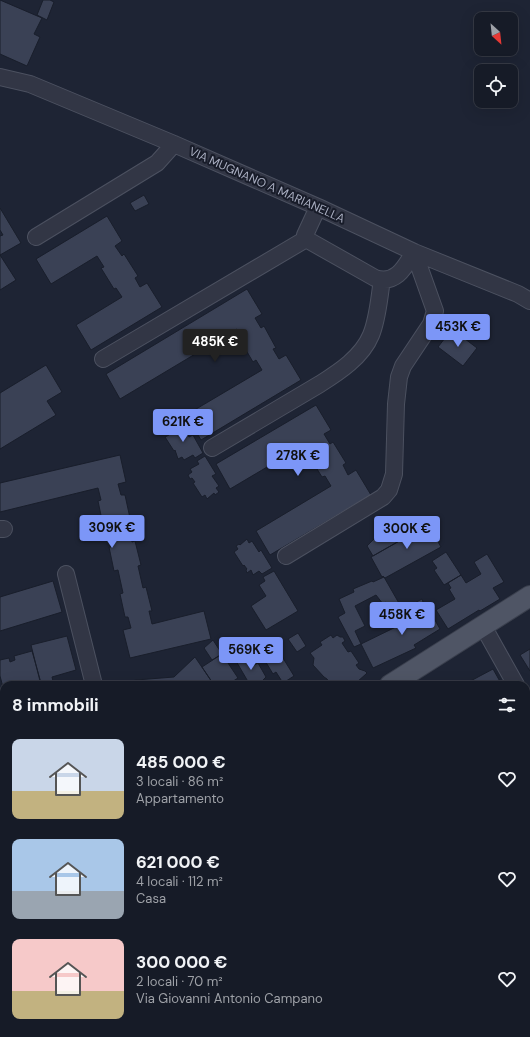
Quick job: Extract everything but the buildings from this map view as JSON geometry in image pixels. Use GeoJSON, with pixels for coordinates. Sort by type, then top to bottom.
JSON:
{"type":"FeatureCollection","features":[{"type":"Feature","properties":{"kind":"main road"},"geometry":{"type":"LineString","coordinates":[[396,681],[530,596]]}},
{"type":"Feature","properties":{"kind":"street","name":"VIA MUGNANO A MARIANELLA"},"geometry":{"type":"LineString","coordinates":[[0,77],[30,84],[174,144],[318,207],[414,252],[518,294],[530,301]]}},
{"type":"Feature","properties":{"kind":"street"},"geometry":{"type":"LineString","coordinates":[[36,237],[157,162],[174,144]]}},
{"type":"Feature","properties":{"kind":"street"},"geometry":{"type":"LineString","coordinates":[[306,239],[305,235],[318,207]]}},
{"type":"Feature","properties":{"kind":"street"},"geometry":{"type":"LineString","coordinates":[[306,239],[374,278],[382,280],[391,278],[402,272],[414,252]]}},
{"type":"Feature","properties":{"kind":"street"},"geometry":{"type":"LineString","coordinates":[[103,359],[306,239]]}},
{"type":"Feature","properties":{"kind":"street"},"geometry":{"type":"LineString","coordinates":[[286,556],[383,496],[392,484],[394,474],[396,404],[399,377],[403,366],[431,324],[435,311],[414,252]]}},
{"type":"Feature","properties":{"kind":"street"},"geometry":{"type":"LineString","coordinates":[[212,448],[334,375],[355,358],[371,335],[382,280]]}},
{"type":"Feature","properties":{"kind":"street"},"geometry":{"type":"LineString","coordinates":[[66,574],[93,681]]}},
{"type":"Feature","properties":{"kind":"street"},"geometry":{"type":"LineString","coordinates":[[483,626],[514,681]]}}]}
